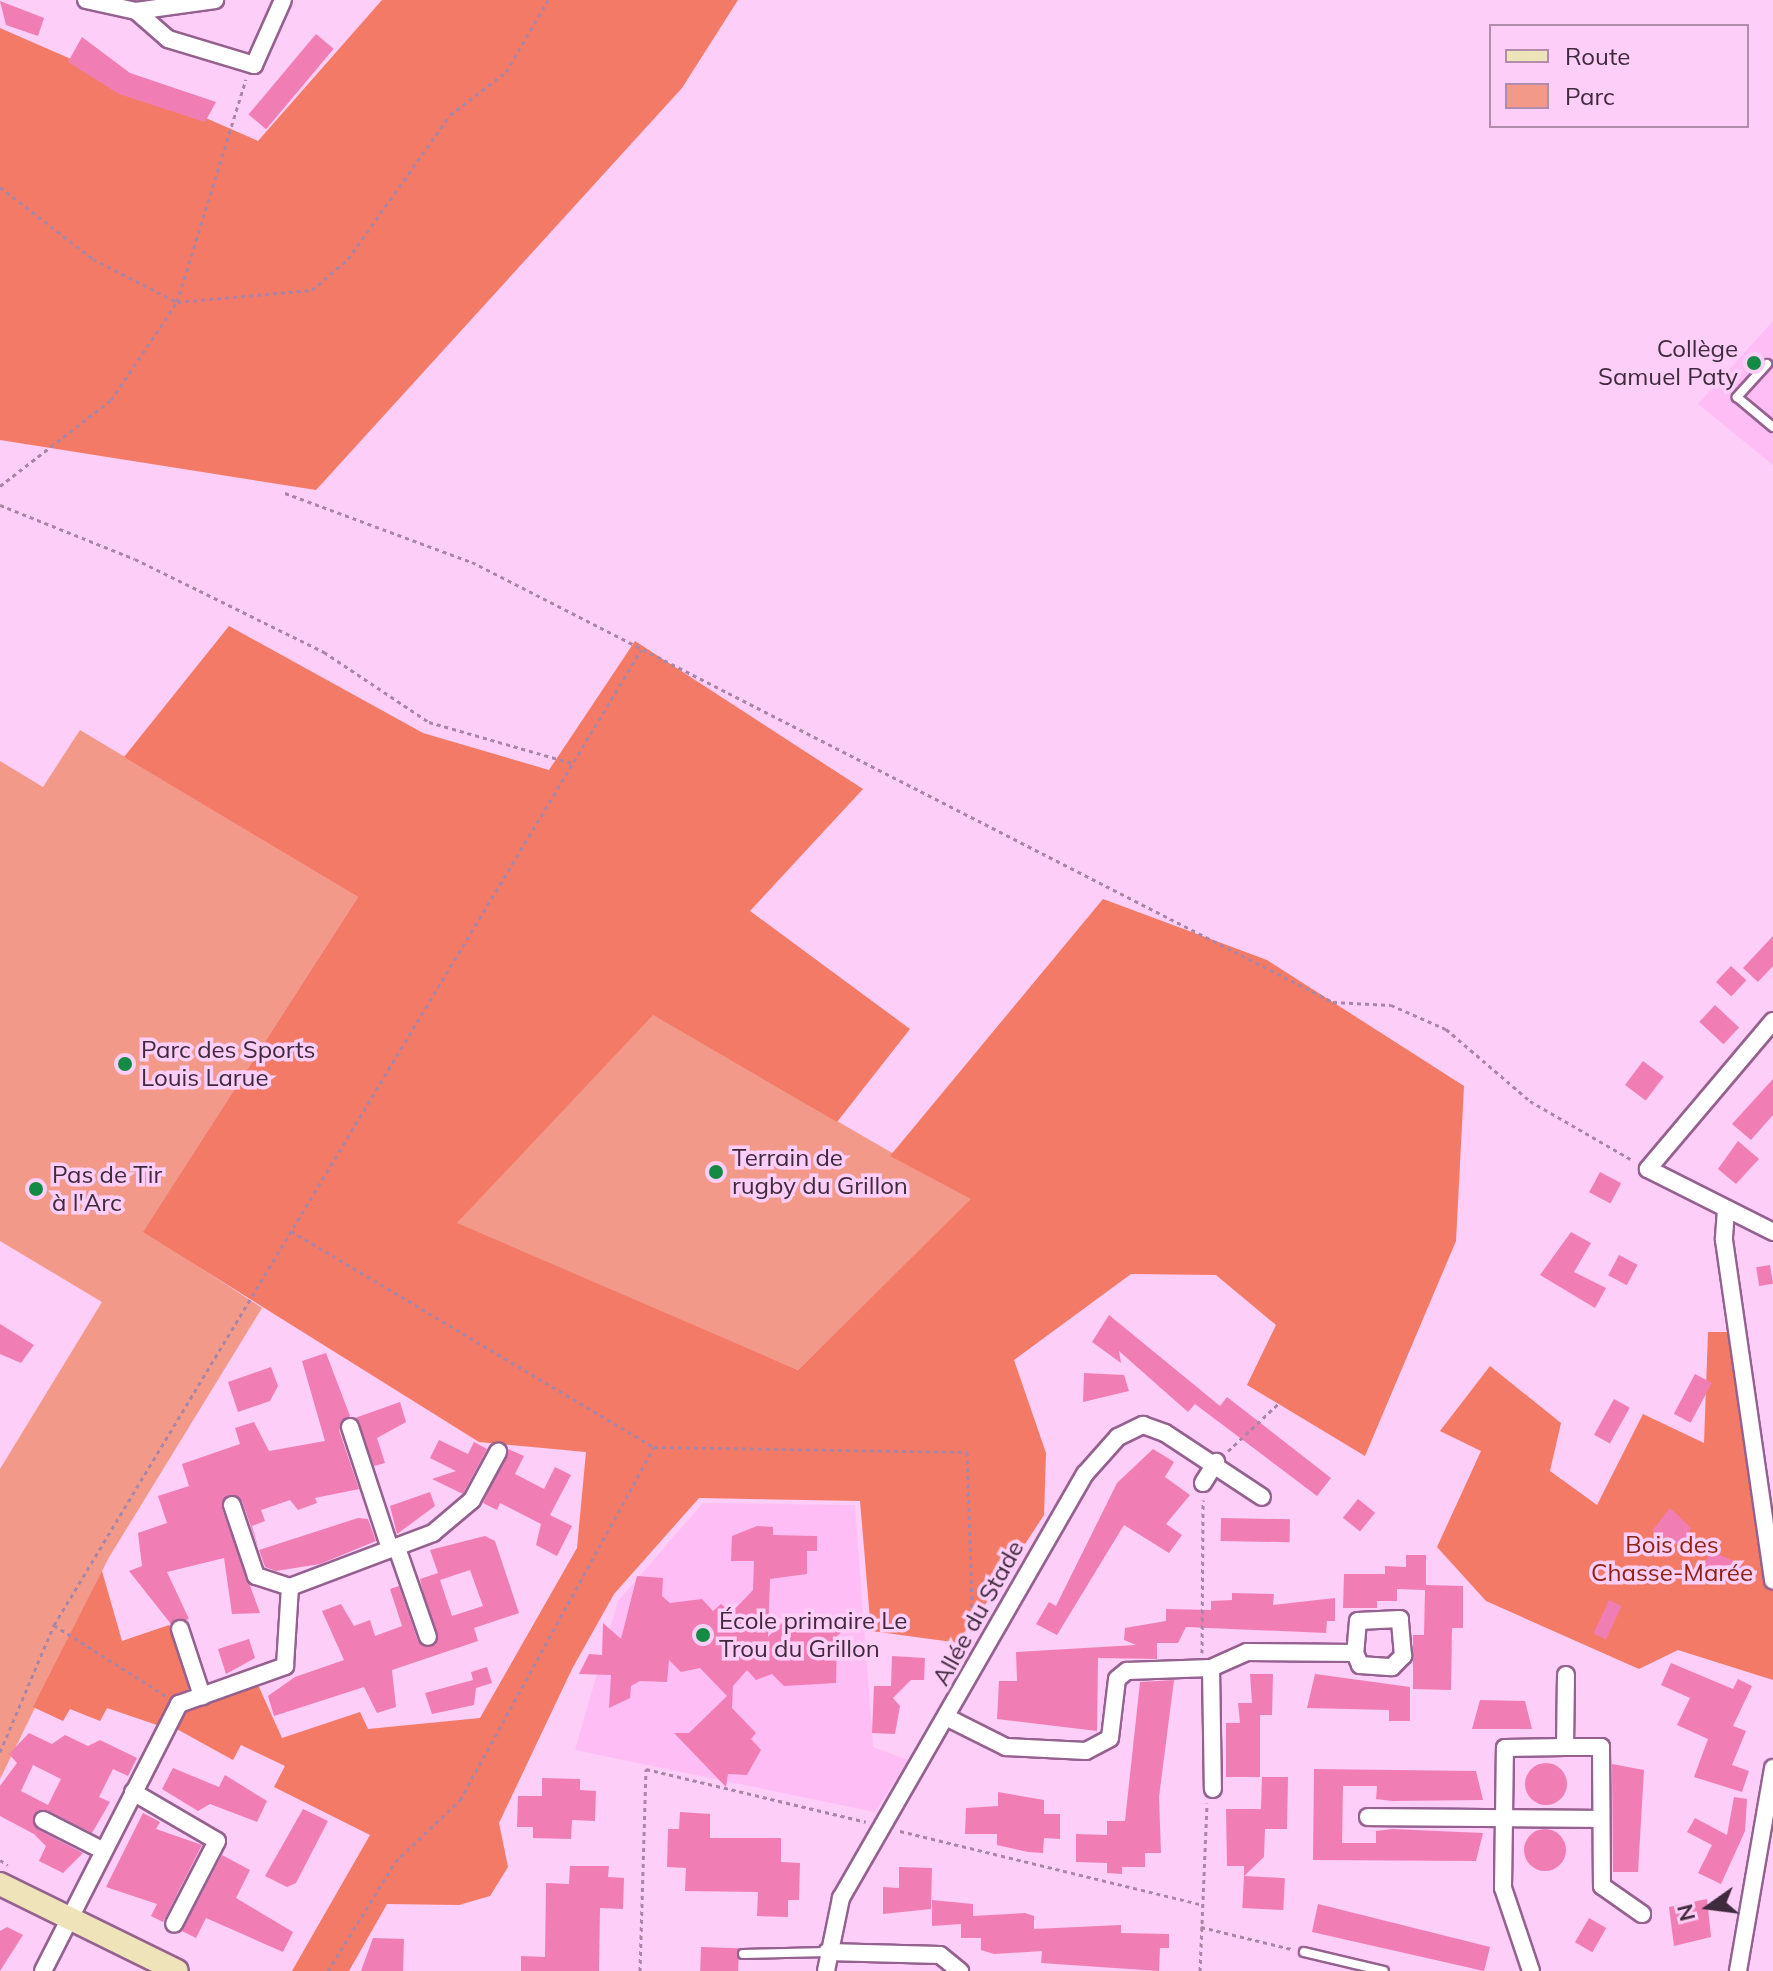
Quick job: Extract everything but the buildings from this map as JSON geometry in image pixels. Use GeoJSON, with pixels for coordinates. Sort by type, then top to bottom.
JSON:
{"type":"FeatureCollection","features":[{"type":"Feature","properties":{"kind":"street"},"geometry":{"type":"LineString","coordinates":[[86,0],[136,11],[215,0]]}},
{"type":"Feature","properties":{"kind":"street"},"geometry":{"type":"LineString","coordinates":[[136,11],[168,39],[254,65],[283,0]]}},
{"type":"Feature","properties":{"kind":"street"},"geometry":{"type":"LineString","coordinates":[[1773,1021],[1648,1169],[1773,1232]]}},
{"type":"Feature","properties":{"kind":"street"},"geometry":{"type":"LineString","coordinates":[[1726,1209],[1724,1240],[1773,1580]]}},
{"type":"Feature","properties":{"kind":"street","name":"Allée du Stade"},"geometry":{"type":"LineString","coordinates":[[826,1971],[827,1952],[841,1898],[948,1718],[970,1672],[1085,1474],[1118,1437],[1143,1425],[1216,1462],[1262,1497]]}},
{"type":"Feature","properties":{"kind":"street"},"geometry":{"type":"LineString","coordinates":[[350,1427],[428,1637]]}},
{"type":"Feature","properties":{"kind":"street"},"geometry":{"type":"LineString","coordinates":[[232,1505],[256,1576],[290,1587],[433,1533],[448,1513],[472,1500],[498,1452]]}},
{"type":"Feature","properties":{"kind":"street"},"geometry":{"type":"LineString","coordinates":[[1203,1483],[1216,1462]]}},
{"type":"Feature","properties":{"kind":"street"},"geometry":{"type":"LineString","coordinates":[[43,1971],[179,1704],[285,1666],[290,1587]]}},
{"type":"Feature","properties":{"kind":"street"},"geometry":{"type":"LineString","coordinates":[[180,1629],[202,1696]]}},
{"type":"Feature","properties":{"kind":"street"},"geometry":{"type":"LineString","coordinates":[[948,1718],[1006,1747],[1086,1751],[1110,1738],[1121,1674],[1207,1668],[1247,1652],[1355,1653]]}},
{"type":"Feature","properties":{"kind":"street"},"geometry":{"type":"LineString","coordinates":[[1207,1668],[1213,1789]]}},
{"type":"Feature","properties":{"kind":"street"},"geometry":{"type":"LineString","coordinates":[[1565,1747],[1566,1675]]}},
{"type":"Feature","properties":{"kind":"street"},"geometry":{"type":"LineString","coordinates":[[1531,1971],[1506,1908],[1505,1748],[1601,1747],[1602,1886],[1642,1914]]}},
{"type":"Feature","properties":{"kind":"street"},"geometry":{"type":"LineString","coordinates":[[1738,1971],[1773,1768]]}},
{"type":"Feature","properties":{"kind":"street"},"geometry":{"type":"LineString","coordinates":[[133,1792],[217,1841],[174,1924]]}},
{"type":"Feature","properties":{"kind":"street"},"geometry":{"type":"LineString","coordinates":[[1368,1817],[1600,1819]]}},
{"type":"Feature","properties":{"kind":"street"},"geometry":{"type":"LineString","coordinates":[[43,1820],[104,1851]]}},
{"type":"Feature","properties":{"kind":"street"},"geometry":{"type":"LineString","coordinates":[[0,1884],[177,1971]]}},
{"type":"Feature","properties":{"kind":"street"},"geometry":{"type":"LineString","coordinates":[[827,1952],[940,1955],[960,1971]]}},
{"type":"Feature","properties":{"kind":"lane"},"geometry":{"type":"LineString","coordinates":[[1767,364],[1737,397],[1773,427]]}},
{"type":"Feature","properties":{"kind":"lane"},"geometry":{"type":"LineString","coordinates":[[743,1954],[827,1952]]}},
{"type":"Feature","properties":{"kind":"lane"},"geometry":{"type":"LineString","coordinates":[[1304,1952],[1384,1971]]}},
{"type":"Feature","properties":{"kind":"path"},"geometry":{"type":"LineString","coordinates":[[0,187],[93,259],[177,302],[312,290],[348,259],[450,115],[506,72],[548,0]]}},
{"type":"Feature","properties":{"kind":"path"},"geometry":{"type":"LineString","coordinates":[[0,486],[111,400],[177,302],[229,150],[232,107],[254,65]]}},
{"type":"Feature","properties":{"kind":"path"},"geometry":{"type":"LineString","coordinates":[[285,493],[472,562],[1333,1002],[1391,1005],[1446,1029],[1530,1101],[1648,1169]]}},
{"type":"Feature","properties":{"kind":"path"},"geometry":{"type":"LineString","coordinates":[[0,505],[135,559],[324,652],[429,722],[572,763]]}},
{"type":"Feature","properties":{"kind":"path"},"geometry":{"type":"LineString","coordinates":[[0,1752],[54,1625],[641,650]]}},
{"type":"Feature","properties":{"kind":"path"},"geometry":{"type":"LineString","coordinates":[[291,1231],[654,1447],[967,1452],[970,1672]]}},
{"type":"Feature","properties":{"kind":"path"},"geometry":{"type":"LineString","coordinates":[[1216,1462],[1278,1404]]}},
{"type":"Feature","properties":{"kind":"path"},"geometry":{"type":"LineString","coordinates":[[328,1971],[395,1862],[460,1800],[654,1447]]}},
{"type":"Feature","properties":{"kind":"path"},"geometry":{"type":"LineString","coordinates":[[1203,1483],[1207,1668]]}},
{"type":"Feature","properties":{"kind":"path"},"geometry":{"type":"LineString","coordinates":[[54,1625],[179,1704]]}},
{"type":"Feature","properties":{"kind":"path"},"geometry":{"type":"LineString","coordinates":[[640,1971],[646,1769],[1203,1905]]}},
{"type":"Feature","properties":{"kind":"path"},"geometry":{"type":"LineString","coordinates":[[1200,1971],[1206,1806],[1213,1789]]}},
{"type":"Feature","properties":{"kind":"path"},"geometry":{"type":"LineString","coordinates":[[1201,1927],[1304,1952]]}},
{"type":"Feature","properties":{"kind":"shaded area","name":"Collège Samuel Paty"},"geometry":{"type":"Polygon","coordinates":[[[1773,321],[1773,465],[1698,404],[1773,321]]]}},
{"type":"Feature","properties":{"kind":"shaded area"},"geometry":{"type":"Polygon","coordinates":[[[703,1503],[855,1505],[873,1747],[908,1760],[875,1812],[575,1750],[618,1601],[703,1503]]]}},
{"type":"Feature","properties":{"kind":"green space"},"geometry":{"type":"Polygon","coordinates":[[[382,0],[738,0],[682,88],[316,490],[0,440],[0,28],[258,141],[382,0]]]}},
{"type":"Feature","properties":{"kind":"green space"},"geometry":{"type":"Polygon","coordinates":[[[229,626],[423,733],[549,770],[635,641],[863,789],[750,911],[910,1029],[837,1122],[653,1015],[457,1223],[798,1370],[971,1199],[890,1156],[1103,899],[1267,960],[1464,1086],[1456,1241],[1365,1456],[1247,1385],[1276,1325],[1216,1275],[1131,1274],[1014,1360],[1046,1453],[1044,1515],[960,1643],[871,1631],[860,1501],[699,1498],[614,1594],[572,1669],[499,1823],[508,1867],[490,1896],[459,1905],[387,1904],[349,1971],[292,1971],[370,1835],[274,1787],[285,1766],[241,1745],[233,1760],[173,1727],[185,1709],[258,1685],[282,1738],[360,1712],[368,1729],[480,1718],[577,1548],[586,1452],[479,1442],[143,1232],[358,897],[124,757],[229,626]]]}},
{"type":"Feature","properties":{"kind":"green space","name":"Parc des Sports Louis Larue"},"geometry":{"type":"Polygon","coordinates":[[[80,730],[358,897],[144,1231],[262,1308],[108,1559],[0,1779],[0,1469],[102,1302],[0,1241],[0,761],[43,787],[80,730]]]}},
{"type":"Feature","properties":{"kind":"green space"},"geometry":{"type":"Polygon","coordinates":[[[650,1013],[972,1199],[798,1370],[456,1224],[650,1013]]]}},
{"type":"Feature","properties":{"kind":"green space","name":"Bois des Chasse-Marée"},"geometry":{"type":"Polygon","coordinates":[[[1708,1332],[1730,1332],[1756,1524],[1773,1530],[1773,1680],[1678,1650],[1639,1669],[1486,1601],[1437,1547],[1481,1451],[1440,1431],[1490,1366],[1561,1423],[1550,1471],[1597,1505],[1643,1414],[1704,1443],[1708,1332]]]}},
{"type":"Feature","properties":{"kind":"green space"},"geometry":{"type":"Polygon","coordinates":[[[102,1571],[122,1641],[169,1625],[190,1687],[157,1725],[107,1708],[100,1721],[70,1709],[63,1721],[33,1707],[102,1571]]]}},
{"type":"Feature","properties":{"kind":"place","name":"Collège Samuel Paty"},"geometry":{"type":"Point","coordinates":[1754,363]}},
{"type":"Feature","properties":{"kind":"place","name":"Parc des Sports Louis Larue"},"geometry":{"type":"Point","coordinates":[125,1064]}},
{"type":"Feature","properties":{"kind":"place","name":"Terrain de rugby du Grillon"},"geometry":{"type":"Point","coordinates":[716,1172]}},
{"type":"Feature","properties":{"kind":"place","name":"Pas de Tir à l'Arc"},"geometry":{"type":"Point","coordinates":[36,1189]}},
{"type":"Feature","properties":{"kind":"place","name":"École primaire Le Trou du Grillon"},"geometry":{"type":"Point","coordinates":[703,1635]}}]}
